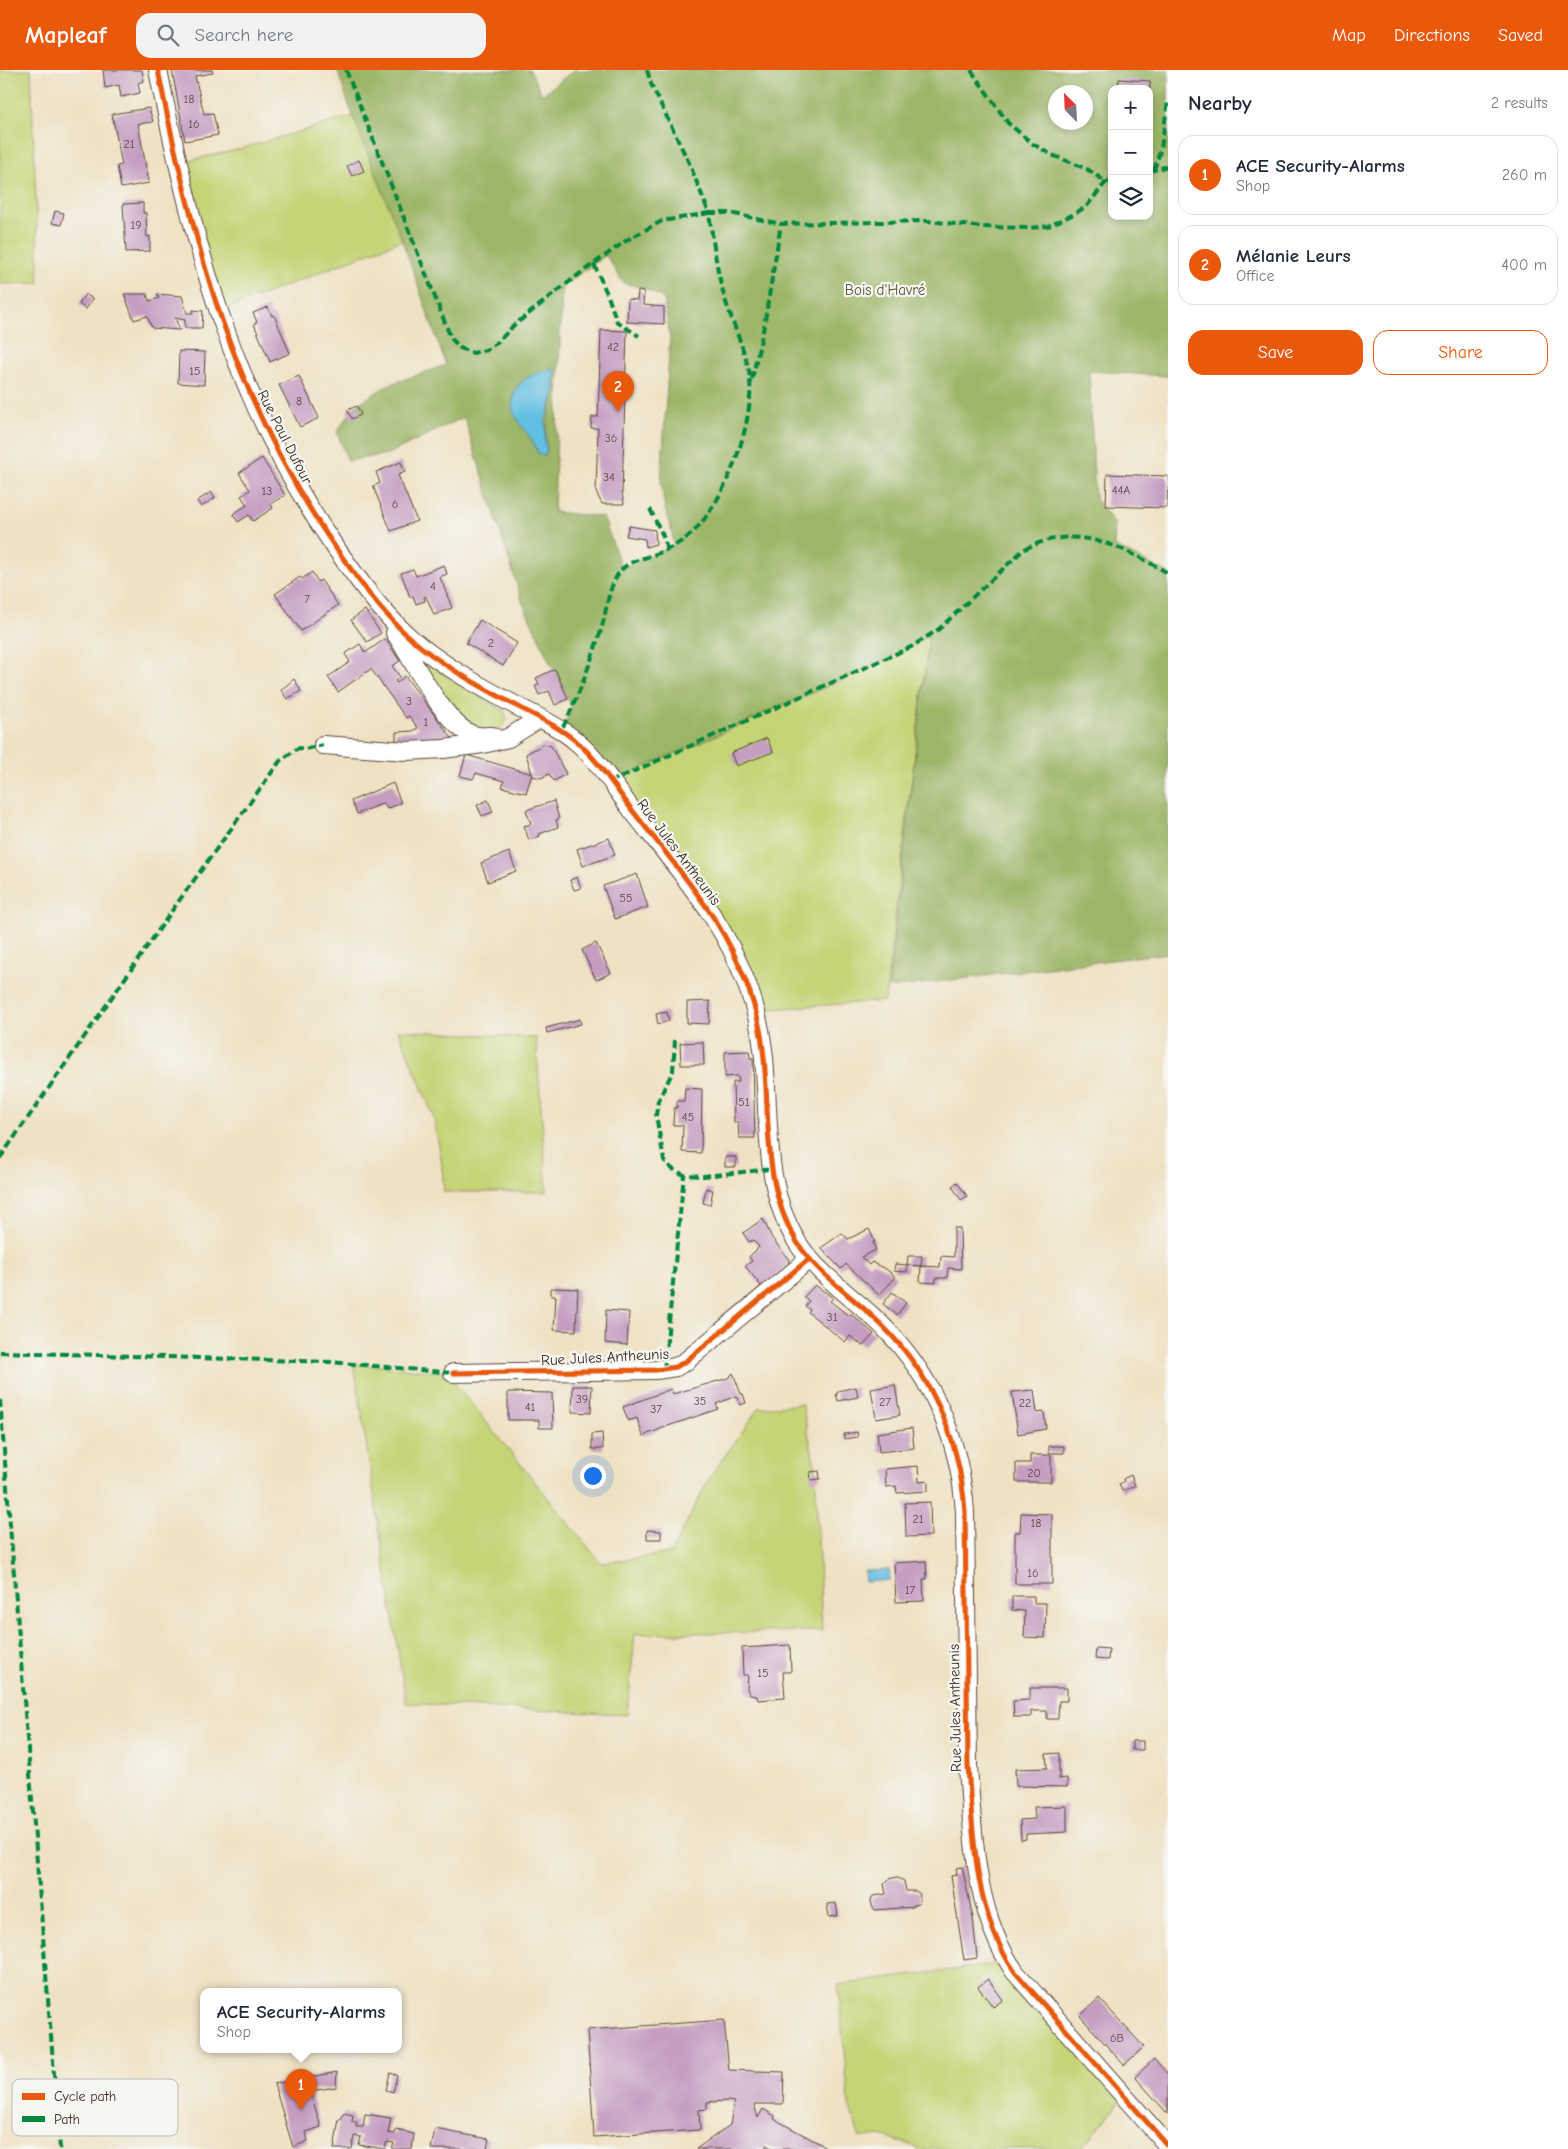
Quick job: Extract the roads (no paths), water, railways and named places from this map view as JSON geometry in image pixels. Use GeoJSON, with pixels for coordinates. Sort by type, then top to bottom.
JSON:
{"type":"FeatureCollection","features":[{"type":"Feature","properties":{"kind":"street","name":"Rue Paul Dufour"},"geometry":{"type":"LineString","coordinates":[[158,70],[195,238],[225,330],[249,394],[273,446],[311,513],[370,594],[395,624],[437,659],[488,691],[540,718]]}},
{"type":"Feature","properties":{"kind":"street"},"geometry":{"type":"LineString","coordinates":[[370,594],[404,645],[430,691],[456,723],[473,735],[508,738]]}},
{"type":"Feature","properties":{"kind":"street"},"geometry":{"type":"LineString","coordinates":[[323,745],[407,751],[483,744],[508,738],[540,718]]}},
{"type":"Feature","properties":{"kind":"street","name":"Rue Jules Antheunis"},"geometry":{"type":"LineString","coordinates":[[540,718],[578,743],[594,760],[716,920],[735,957],[749,992],[761,1037],[774,1186],[787,1223],[809,1259],[884,1326],[905,1349],[926,1379],[942,1412],[954,1443],[961,1476],[965,1512],[970,1800],[982,1891],[994,1935],[1004,1956],[1022,1979],[1168,2146]]}},
{"type":"Feature","properties":{"kind":"street","name":"Rue Jules Antheunis"},"geometry":{"type":"LineString","coordinates":[[453,1373],[656,1370],[676,1367],[686,1361],[809,1259]]}},
{"type":"Feature","properties":{"kind":"water"},"geometry":{"type":"Polygon","coordinates":[[[555,369],[555,393],[546,419],[545,440],[547,452],[544,456],[538,453],[513,412],[512,405],[514,394],[521,382],[540,372],[555,369]]]}},
{"type":"Feature","properties":{"kind":"water"},"geometry":{"type":"Polygon","coordinates":[[[889,1570],[890,1580],[865,1582],[864,1571],[889,1570]]]}},
{"type":"Feature","properties":{"kind":"place","name":"Mélanie Leurs"},"geometry":{"type":"Point","coordinates":[618,412]}},
{"type":"Feature","properties":{"kind":"place","name":"ACE Security-Alarms"},"geometry":{"type":"Point","coordinates":[301,2110]}},
{"type":"Feature","properties":{"kind":"park label","name":"Bois d'Havré"},"geometry":{"type":"Point","coordinates":[885,290]}}]}
